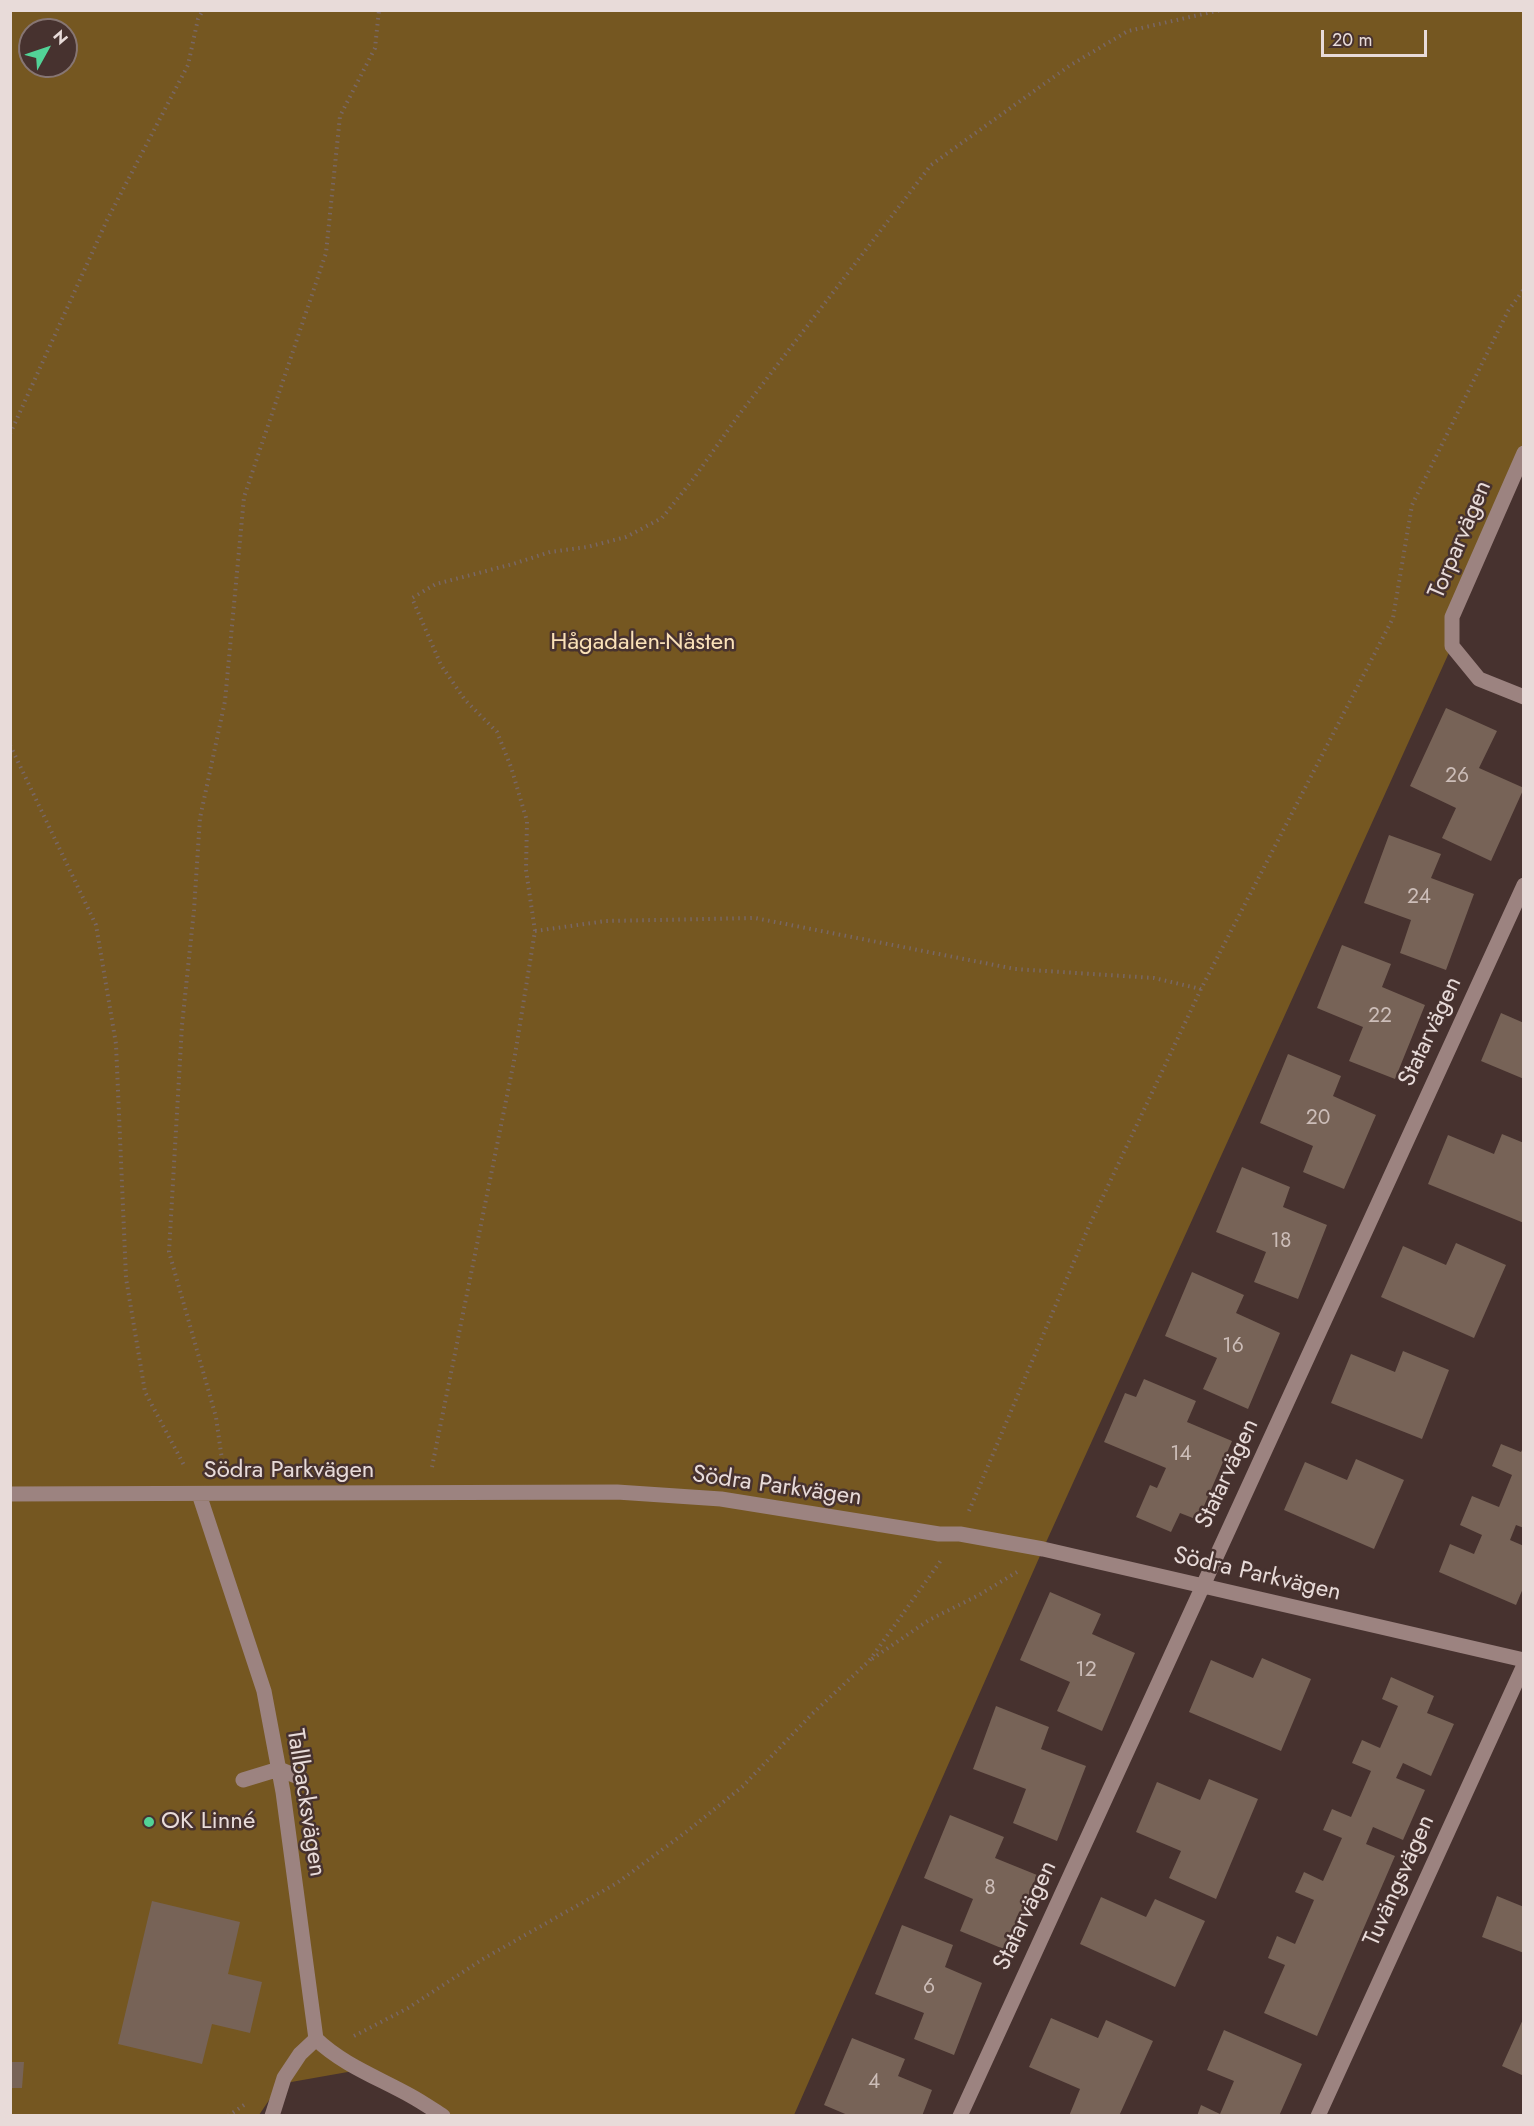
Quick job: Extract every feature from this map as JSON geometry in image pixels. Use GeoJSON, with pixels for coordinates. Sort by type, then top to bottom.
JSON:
{"type":"FeatureCollection","features":[{"type":"Feature","properties":{"kind":"street","name":"Torparvägen"},"geometry":{"type":"LineString","coordinates":[[1524,453],[1452,617],[1452,646],[1479,678],[1524,697]]}},
{"type":"Feature","properties":{"kind":"street","name":"Statarvägen"},"geometry":{"type":"LineString","coordinates":[[960,2115],[1524,885]]}},
{"type":"Feature","properties":{"kind":"street","name":"Södra Parkvägen"},"geometry":{"type":"LineString","coordinates":[[10,1494],[617,1492],[722,1499],[939,1534],[960,1534],[1043,1549],[1524,1660]]}},
{"type":"Feature","properties":{"kind":"street","name":"Tallbacksvägen"},"geometry":{"type":"LineString","coordinates":[[200,1494],[264,1692],[279,1770],[321,2044]]}},
{"type":"Feature","properties":{"kind":"street","name":"Tuvängsvägen"},"geometry":{"type":"LineString","coordinates":[[1318,2115],[1524,1665]]}},
{"type":"Feature","properties":{"kind":"street"},"geometry":{"type":"LineString","coordinates":[[243,1780],[279,1770],[300,1778]]}},
{"type":"Feature","properties":{"kind":"street"},"geometry":{"type":"LineString","coordinates":[[272,2115],[284,2078],[300,2054],[321,2044],[359,2070],[443,2115]]}},
{"type":"Feature","properties":{"kind":"path"},"geometry":{"type":"LineString","coordinates":[[10,434],[107,220],[188,65],[198,19],[203,10]]}},
{"type":"Feature","properties":{"kind":"path"},"geometry":{"type":"LineString","coordinates":[[226,1494],[216,1417],[169,1252],[182,1025],[194,910],[200,818],[225,700],[244,497],[326,253],[340,116],[375,48],[379,10]]}},
{"type":"Feature","properties":{"kind":"path"},"geometry":{"type":"LineString","coordinates":[[427,1494],[514,1061],[535,931],[526,870],[527,821],[511,766],[497,732],[465,700],[441,665],[412,598],[436,584],[472,576],[550,552],[587,547],[626,537],[662,518],[932,165],[1069,66],[1128,31],[1221,10]]}},
{"type":"Feature","properties":{"kind":"path"},"geometry":{"type":"LineString","coordinates":[[869,1661],[960,1534],[1089,1226],[1201,989],[1393,618],[1412,506],[1508,311],[1524,289]]}},
{"type":"Feature","properties":{"kind":"path"},"geometry":{"type":"LineString","coordinates":[[10,745],[96,925],[116,1044],[126,1278],[145,1392],[200,1494]]}},
{"type":"Feature","properties":{"kind":"path"},"geometry":{"type":"LineString","coordinates":[[535,931],[606,921],[755,918],[1015,969],[1154,978],[1201,989]]}},
{"type":"Feature","properties":{"kind":"path"},"geometry":{"type":"LineString","coordinates":[[321,2044],[408,2008],[483,1959],[589,1900],[630,1874],[742,1786],[812,1714],[869,1661],[929,1620],[979,1595],[1014,1574],[1043,1549]]}},
{"type":"Feature","properties":{"kind":"green space","name":"Hågadalen-Nåsten"},"geometry":{"type":"Polygon","coordinates":[[[10,11],[1523,11],[1523,453],[1452,617],[1452,646],[1043,1549],[794,2115],[443,2115],[359,2070],[280,2084],[259,2115],[11,2115],[10,11]]]}},
{"type":"Feature","properties":{"kind":"building"},"geometry":{"type":"Polygon","coordinates":[[[1446,708],[1497,731],[1479,768],[1524,788],[1491,861],[1442,838],[1456,808],[1410,786],[1446,708]]]}},
{"type":"Feature","properties":{"kind":"building"},"geometry":{"type":"Polygon","coordinates":[[[1389,835],[1441,854],[1431,878],[1474,894],[1446,970],[1400,953],[1411,920],[1364,903],[1389,835]]]}},
{"type":"Feature","properties":{"kind":"building"},"geometry":{"type":"Polygon","coordinates":[[[1342,945],[1391,964],[1382,987],[1425,1005],[1395,1079],[1349,1061],[1363,1027],[1317,1008],[1342,945]]]}},
{"type":"Feature","properties":{"kind":"building"},"geometry":{"type":"Polygon","coordinates":[[[1501,1013],[1524,1023],[1524,1079],[1481,1061],[1501,1013]]]}},
{"type":"Feature","properties":{"kind":"building"},"geometry":{"type":"Polygon","coordinates":[[[1288,1054],[1341,1076],[1333,1096],[1376,1115],[1344,1189],[1303,1172],[1313,1146],[1260,1123],[1288,1054]]]}},
{"type":"Feature","properties":{"kind":"building"},"geometry":{"type":"Polygon","coordinates":[[[1502,1134],[1524,1143],[1524,1223],[1428,1184],[1448,1135],[1494,1154],[1502,1134]]]}},
{"type":"Feature","properties":{"kind":"building"},"geometry":{"type":"Polygon","coordinates":[[[1242,1167],[1290,1187],[1283,1207],[1327,1225],[1298,1299],[1254,1282],[1266,1252],[1216,1232],[1242,1167]]]}},
{"type":"Feature","properties":{"kind":"building"},"geometry":{"type":"Polygon","coordinates":[[[1456,1243],[1506,1265],[1474,1338],[1381,1297],[1403,1246],[1446,1265],[1456,1243]]]}},
{"type":"Feature","properties":{"kind":"building"},"geometry":{"type":"Polygon","coordinates":[[[1192,1272],[1244,1295],[1236,1313],[1280,1333],[1248,1409],[1203,1389],[1217,1358],[1165,1336],[1192,1272]]]}},
{"type":"Feature","properties":{"kind":"building"},"geometry":{"type":"Polygon","coordinates":[[[1403,1351],[1449,1370],[1422,1439],[1331,1403],[1351,1354],[1395,1372],[1403,1351]]]}},
{"type":"Feature","properties":{"kind":"building"},"geometry":{"type":"Polygon","coordinates":[[[1144,1379],[1196,1401],[1187,1422],[1232,1441],[1198,1520],[1180,1513],[1171,1532],[1136,1517],[1150,1485],[1157,1488],[1166,1468],[1104,1442],[1125,1393],[1136,1397],[1144,1379]]]}},
{"type":"Feature","properties":{"kind":"building"},"geometry":{"type":"Polygon","coordinates":[[[1501,1444],[1521,1452],[1524,1446],[1524,1528],[1516,1525],[1510,1540],[1524,1546],[1524,1586],[1516,1605],[1439,1572],[1450,1544],[1474,1554],[1482,1535],[1460,1525],[1472,1496],[1499,1507],[1512,1475],[1492,1466],[1501,1444]]]}},
{"type":"Feature","properties":{"kind":"building"},"geometry":{"type":"Polygon","coordinates":[[[1356,1459],[1404,1480],[1374,1549],[1284,1510],[1305,1462],[1347,1480],[1356,1459]]]}},
{"type":"Feature","properties":{"kind":"building"},"geometry":{"type":"Polygon","coordinates":[[[1050,1592],[1101,1614],[1092,1634],[1135,1653],[1102,1731],[1057,1711],[1070,1682],[1020,1660],[1050,1592]]]}},
{"type":"Feature","properties":{"kind":"building"},"geometry":{"type":"Polygon","coordinates":[[[1262,1658],[1311,1679],[1281,1751],[1189,1712],[1211,1660],[1253,1678],[1262,1658]]]}},
{"type":"Feature","properties":{"kind":"building"},"geometry":{"type":"Polygon","coordinates":[[[1391,1677],[1434,1696],[1427,1713],[1454,1724],[1431,1776],[1403,1763],[1396,1778],[1425,1790],[1403,1840],[1373,1827],[1366,1844],[1395,1856],[1317,2036],[1264,2013],[1285,1965],[1268,1958],[1277,1936],[1295,1944],[1314,1900],[1295,1892],[1304,1872],[1323,1881],[1342,1838],[1323,1830],[1332,1809],[1351,1817],[1371,1771],[1352,1763],[1362,1740],[1380,1748],[1398,1706],[1382,1699],[1391,1677]]]}},
{"type":"Feature","properties":{"kind":"building"},"geometry":{"type":"Polygon","coordinates":[[[996,1706],[1049,1727],[1041,1749],[1086,1766],[1057,1841],[1013,1823],[1026,1789],[973,1769],[996,1706]]]}},
{"type":"Feature","properties":{"kind":"building"},"geometry":{"type":"Polygon","coordinates":[[[1209,1779],[1258,1799],[1216,1899],[1169,1878],[1181,1851],[1136,1832],[1157,1782],[1200,1800],[1209,1779]]]}},
{"type":"Feature","properties":{"kind":"building"},"geometry":{"type":"Polygon","coordinates":[[[950,1815],[1004,1837],[995,1858],[1037,1875],[1006,1950],[960,1931],[973,1899],[924,1878],[950,1815]]]}},
{"type":"Feature","properties":{"kind":"building"},"geometry":{"type":"Polygon","coordinates":[[[1497,1896],[1524,1907],[1524,1953],[1482,1937],[1497,1896]]]}},
{"type":"Feature","properties":{"kind":"building"},"geometry":{"type":"Polygon","coordinates":[[[1101,1897],[1146,1917],[1155,1899],[1205,1921],[1175,1987],[1080,1944],[1101,1897]]]}},
{"type":"Feature","properties":{"kind":"building"},"geometry":{"type":"Polygon","coordinates":[[[152,1901],[240,1922],[228,1974],[262,1982],[250,2033],[212,2024],[202,2064],[118,2044],[152,1901]]]}},
{"type":"Feature","properties":{"kind":"building"},"geometry":{"type":"Polygon","coordinates":[[[902,1925],[953,1945],[945,1967],[982,1983],[954,2055],[914,2039],[924,2013],[875,1994],[902,1925]]]}},
{"type":"Feature","properties":{"kind":"building"},"geometry":{"type":"Polygon","coordinates":[[[1524,2017],[1524,2076],[1502,2066],[1524,2017]]]}},
{"type":"Feature","properties":{"kind":"building"},"geometry":{"type":"Polygon","coordinates":[[[1051,2018],[1098,2038],[1106,2020],[1153,2041],[1119,2116],[1069,2116],[1080,2089],[1029,2067],[1051,2018]]]}},
{"type":"Feature","properties":{"kind":"building"},"geometry":{"type":"Polygon","coordinates":[[[1224,2030],[1302,2064],[1279,2116],[1197,2116],[1201,2105],[1220,2114],[1234,2081],[1207,2070],[1224,2030]]]}},
{"type":"Feature","properties":{"kind":"building"},"geometry":{"type":"Polygon","coordinates":[[[852,2038],[905,2059],[898,2076],[932,2090],[922,2116],[850,2116],[824,2105],[852,2038]]]}},
{"type":"Feature","properties":{"kind":"building"},"geometry":{"type":"Polygon","coordinates":[[[10,2062],[24,2062],[22,2088],[10,2088],[10,2062]]]}},
{"type":"Feature","properties":{"kind":"place","name":"OK Linné"},"geometry":{"type":"Point","coordinates":[149,1822]}}]}
